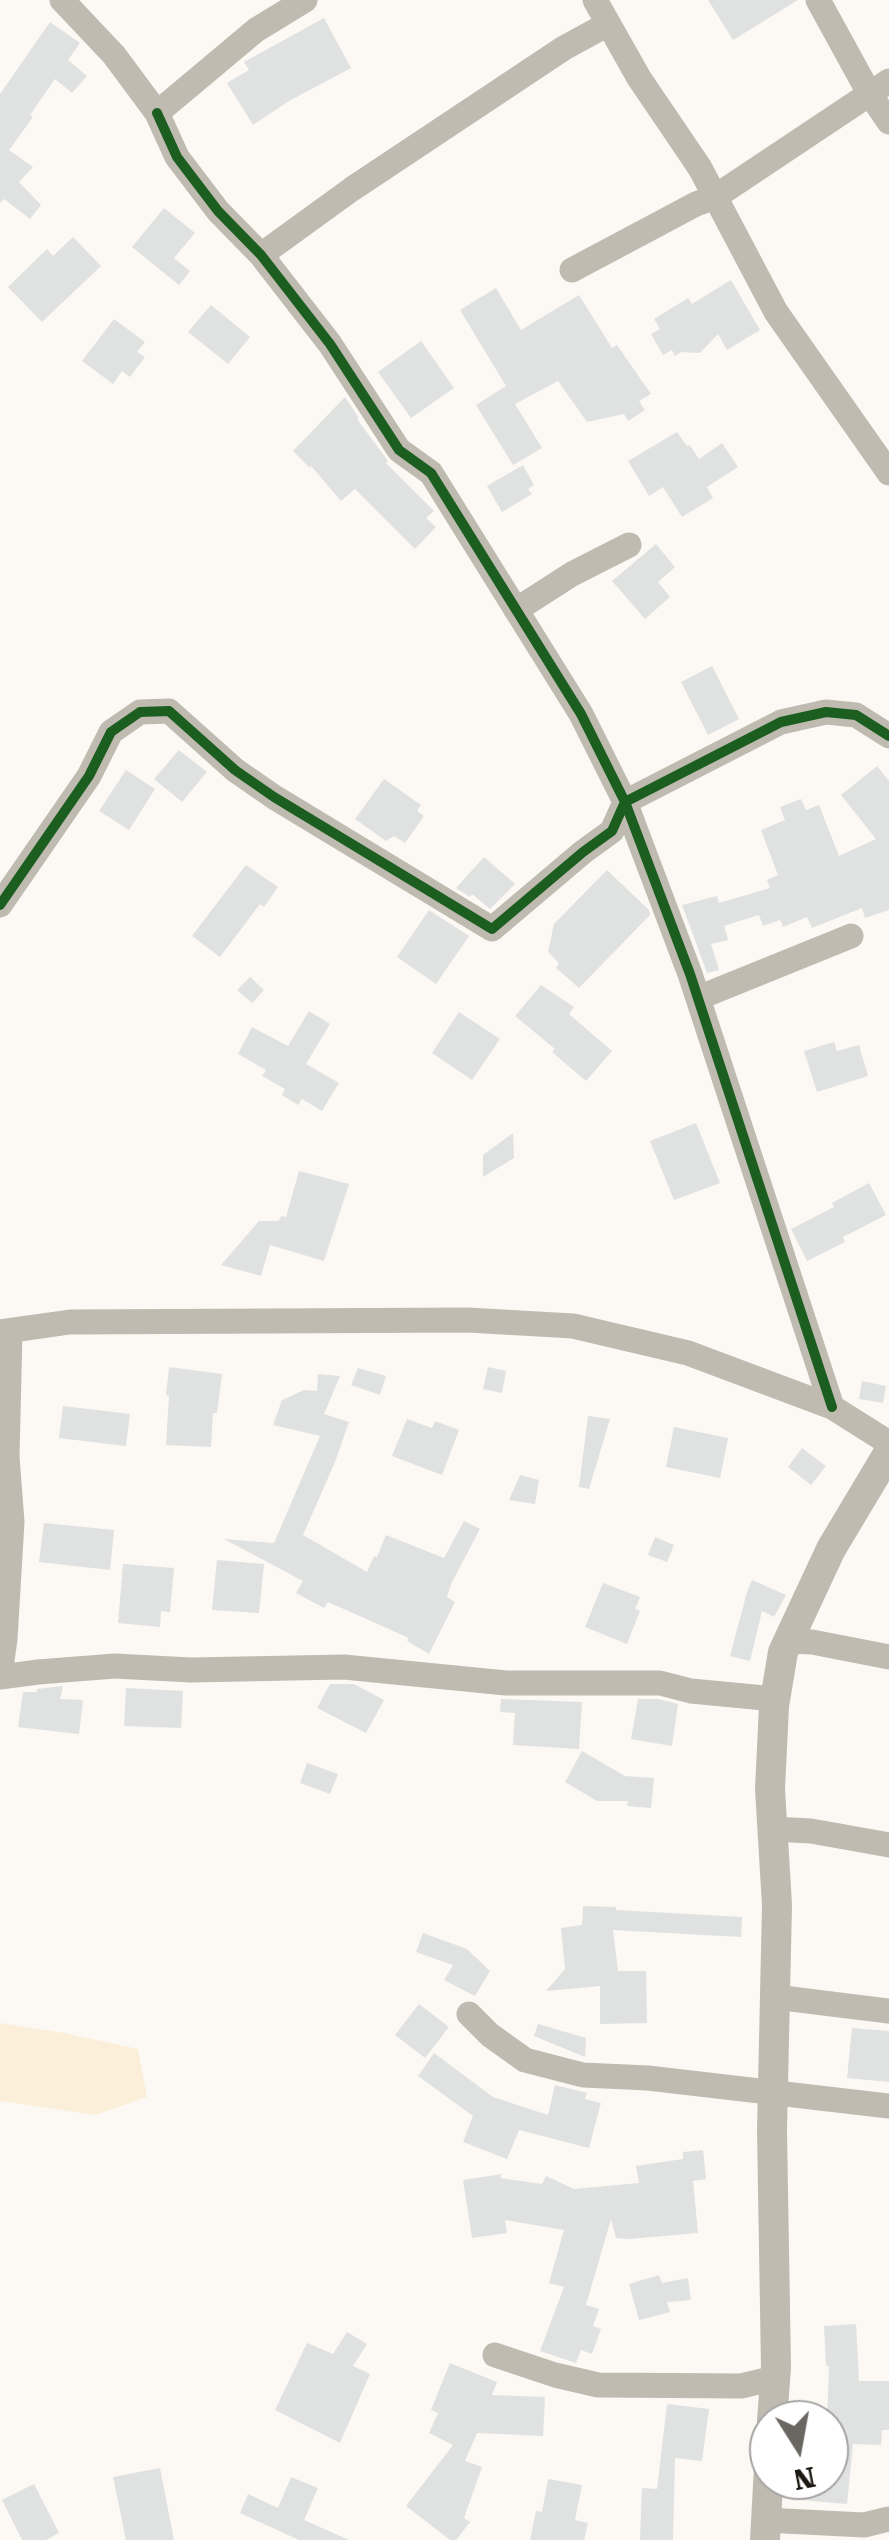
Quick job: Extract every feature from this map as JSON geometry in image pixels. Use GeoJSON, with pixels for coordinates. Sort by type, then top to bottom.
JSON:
{"type":"FeatureCollection","features":[{"type":"Feature","properties":{"kind":"street"},"geometry":{"type":"LineString","coordinates":[[62,0],[114,55],[158,113],[177,157],[218,212],[261,255],[330,344],[399,450],[430,473],[581,714],[625,802],[698,998],[832,1407]]}},
{"type":"Feature","properties":{"kind":"street"},"geometry":{"type":"LineString","coordinates":[[158,113],[256,30],[305,0]]}},
{"type":"Feature","properties":{"kind":"street"},"geometry":{"type":"LineString","coordinates":[[595,0],[639,78],[700,168],[776,312],[889,473]]}},
{"type":"Feature","properties":{"kind":"street"},"geometry":{"type":"LineString","coordinates":[[818,0],[879,86],[889,122]]}},
{"type":"Feature","properties":{"kind":"street"},"geometry":{"type":"LineString","coordinates":[[261,255],[352,189],[564,48],[608,24]]}},
{"type":"Feature","properties":{"kind":"street"},"geometry":{"type":"LineString","coordinates":[[572,270],[715,197],[879,86]]}},
{"type":"Feature","properties":{"kind":"street"},"geometry":{"type":"LineString","coordinates":[[516,610],[572,574],[629,545]]}},
{"type":"Feature","properties":{"kind":"street"},"geometry":{"type":"LineString","coordinates":[[0,904],[89,776],[112,732],[140,712],[169,711],[235,770],[274,797],[492,929],[612,831],[625,802],[781,722],[826,712],[856,715],[889,736]]}},
{"type":"Feature","properties":{"kind":"street"},"geometry":{"type":"LineString","coordinates":[[698,998],[851,936]]}},
{"type":"Feature","properties":{"kind":"street"},"geometry":{"type":"LineString","coordinates":[[775,1699],[691,1691],[660,1683],[506,1683],[344,1667],[191,1670],[115,1666],[0,1676],[12,1522],[5,1332],[70,1322],[468,1320],[573,1326],[688,1353],[832,1407],[889,1443]]}},
{"type":"Feature","properties":{"kind":"street"},"geometry":{"type":"LineString","coordinates":[[773,2400],[777,1905],[770,1789],[775,1699],[788,1640],[831,1548],[889,1452]]}},
{"type":"Feature","properties":{"kind":"street"},"geometry":{"type":"LineString","coordinates":[[788,1640],[889,1657]]}},
{"type":"Feature","properties":{"kind":"street"},"geometry":{"type":"LineString","coordinates":[[773,1830],[811,1831],[889,1845]]}},
{"type":"Feature","properties":{"kind":"street"},"geometry":{"type":"LineString","coordinates":[[775,1996],[889,2010]]}},
{"type":"Feature","properties":{"kind":"street"},"geometry":{"type":"LineString","coordinates":[[470,2014],[490,2036],[526,2060],[583,2075],[648,2078],[889,2106]]}},
{"type":"Feature","properties":{"kind":"street"},"geometry":{"type":"LineString","coordinates":[[496,2355],[598,2386],[741,2386],[775,2378]]}},
{"type":"Feature","properties":{"kind":"street"},"geometry":{"type":"LineString","coordinates":[[767,2500],[765,2530],[889,2519]]}},
{"type":"Feature","properties":{"kind":"shaded area"},"geometry":{"type":"Polygon","coordinates":[[[0,2023],[138,2049],[147,2097],[95,2115],[0,2101],[0,2023]]]}},
{"type":"Feature","properties":{"kind":"building"},"geometry":{"type":"Polygon","coordinates":[[[708,0],[798,0],[733,40],[708,0]]]}},
{"type":"Feature","properties":{"kind":"building"},"geometry":{"type":"Polygon","coordinates":[[[324,18],[351,68],[253,125],[227,83],[249,70],[244,62],[324,18]]]}},
{"type":"Feature","properties":{"kind":"building"},"geometry":{"type":"Polygon","coordinates":[[[50,22],[80,43],[68,60],[87,76],[72,93],[55,79],[9,150],[33,167],[19,182],[41,205],[30,219],[4,199],[0,203],[0,94],[50,22]]]}},
{"type":"Feature","properties":{"kind":"building"},"geometry":{"type":"Polygon","coordinates":[[[164,208],[195,233],[174,258],[190,271],[179,285],[132,247],[164,208]]]}},
{"type":"Feature","properties":{"kind":"building"},"geometry":{"type":"Polygon","coordinates":[[[73,237],[101,266],[42,322],[8,287],[47,249],[53,256],[73,237]]]}},
{"type":"Feature","properties":{"kind":"building"},"geometry":{"type":"Polygon","coordinates":[[[731,280],[760,330],[727,350],[718,334],[700,353],[681,352],[675,356],[672,350],[663,355],[651,334],[660,329],[654,319],[688,298],[692,304],[731,280]]]}},
{"type":"Feature","properties":{"kind":"building"},"geometry":{"type":"Polygon","coordinates":[[[496,288],[521,330],[579,295],[612,348],[617,345],[651,394],[639,401],[645,410],[628,421],[624,414],[587,422],[558,381],[515,404],[542,448],[513,465],[476,405],[506,386],[460,310],[496,288]]]}},
{"type":"Feature","properties":{"kind":"building"},"geometry":{"type":"Polygon","coordinates":[[[211,305],[250,337],[228,364],[188,332],[211,305]]]}},
{"type":"Feature","properties":{"kind":"building"},"geometry":{"type":"Polygon","coordinates":[[[114,319],[145,342],[137,352],[145,357],[130,377],[122,371],[113,384],[82,361],[114,319]]]}},
{"type":"Feature","properties":{"kind":"building"},"geometry":{"type":"Polygon","coordinates":[[[421,341],[454,388],[411,418],[378,372],[421,341]]]}},
{"type":"Feature","properties":{"kind":"building"},"geometry":{"type":"Polygon","coordinates":[[[345,397],[386,463],[434,511],[426,518],[436,527],[415,549],[355,489],[341,501],[293,451],[345,397]]]}},
{"type":"Feature","properties":{"kind":"building"},"geometry":{"type":"Polygon","coordinates":[[[677,432],[699,459],[722,443],[738,467],[707,487],[713,498],[682,517],[663,487],[649,496],[628,461],[677,432]]]}},
{"type":"Feature","properties":{"kind":"building"},"geometry":{"type":"Polygon","coordinates":[[[523,465],[534,485],[528,489],[532,494],[502,512],[487,486],[523,465]]]}},
{"type":"Feature","properties":{"kind":"building"},"geometry":{"type":"Polygon","coordinates":[[[656,544],[675,567],[658,582],[670,597],[645,619],[612,581],[656,544]]]}},
{"type":"Feature","properties":{"kind":"building"},"geometry":{"type":"Polygon","coordinates":[[[712,666],[739,719],[708,735],[681,682],[712,666]]]}},
{"type":"Feature","properties":{"kind":"building"},"geometry":{"type":"Polygon","coordinates":[[[179,750],[207,772],[182,802],[154,779],[179,750]]]}},
{"type":"Feature","properties":{"kind":"building"},"geometry":{"type":"Polygon","coordinates":[[[877,766],[889,781],[889,910],[865,918],[862,908],[812,928],[807,917],[783,927],[780,920],[763,926],[759,915],[724,926],[728,940],[711,944],[719,970],[707,973],[682,905],[717,896],[719,903],[770,888],[767,880],[778,875],[761,830],[785,820],[780,807],[801,799],[806,810],[819,805],[839,856],[876,839],[841,795],[877,766]]]}},
{"type":"Feature","properties":{"kind":"building"},"geometry":{"type":"Polygon","coordinates":[[[126,770],[155,789],[129,830],[99,811],[126,770]]]}},
{"type":"Feature","properties":{"kind":"building"},"geometry":{"type":"Polygon","coordinates":[[[384,779],[421,805],[417,811],[424,816],[405,843],[394,836],[386,841],[355,819],[384,779]]]}},
{"type":"Feature","properties":{"kind":"building"},"geometry":{"type":"Polygon","coordinates":[[[484,857],[515,884],[490,909],[472,894],[470,897],[456,888],[484,857]]]}},
{"type":"Feature","properties":{"kind":"building"},"geometry":{"type":"Polygon","coordinates":[[[246,865],[278,887],[264,907],[260,904],[220,957],[192,936],[246,865]]]}},
{"type":"Feature","properties":{"kind":"building"},"geometry":{"type":"Polygon","coordinates":[[[607,870],[650,915],[579,988],[556,968],[559,963],[548,952],[554,924],[607,870]]]}},
{"type":"Feature","properties":{"kind":"building"},"geometry":{"type":"Polygon","coordinates":[[[429,910],[469,936],[436,984],[397,957],[429,910]]]}},
{"type":"Feature","properties":{"kind":"building"},"geometry":{"type":"Polygon","coordinates":[[[250,977],[264,990],[252,1003],[237,990],[250,977]]]}},
{"type":"Feature","properties":{"kind":"building"},"geometry":{"type":"Polygon","coordinates":[[[541,985],[574,1007],[569,1014],[612,1051],[586,1081],[515,1016],[541,985]]]}},
{"type":"Feature","properties":{"kind":"building"},"geometry":{"type":"Polygon","coordinates":[[[309,1011],[330,1024],[306,1064],[339,1083],[322,1111],[302,1099],[298,1105],[282,1095],[285,1089],[262,1076],[266,1070],[238,1054],[252,1027],[288,1046],[309,1011]]]}},
{"type":"Feature","properties":{"kind":"building"},"geometry":{"type":"Polygon","coordinates":[[[459,1012],[500,1039],[472,1080],[432,1053],[459,1012]]]}},
{"type":"Feature","properties":{"kind":"building"},"geometry":{"type":"Polygon","coordinates":[[[834,1042],[837,1051],[859,1045],[868,1076],[817,1092],[804,1051],[834,1042]]]}},
{"type":"Feature","properties":{"kind":"building"},"geometry":{"type":"Polygon","coordinates":[[[696,1123],[720,1183],[674,1200],[650,1141],[696,1123]]]}},
{"type":"Feature","properties":{"kind":"building"},"geometry":{"type":"Polygon","coordinates":[[[513,1133],[514,1158],[483,1177],[483,1155],[513,1133]]]}},
{"type":"Feature","properties":{"kind":"building"},"geometry":{"type":"Polygon","coordinates":[[[299,1171],[349,1184],[324,1261],[270,1245],[261,1276],[221,1265],[259,1221],[286,1217],[299,1171]]]}},
{"type":"Feature","properties":{"kind":"building"},"geometry":{"type":"Polygon","coordinates":[[[869,1183],[886,1215],[807,1261],[791,1229],[869,1183]]]}},
{"type":"Feature","properties":{"kind":"building"},"geometry":{"type":"Polygon","coordinates":[[[169,1367],[222,1374],[217,1413],[213,1413],[211,1447],[166,1445],[169,1367]]]}},
{"type":"Feature","properties":{"kind":"building"},"geometry":{"type":"Polygon","coordinates":[[[488,1367],[506,1371],[502,1393],[483,1389],[488,1367]]]}},
{"type":"Feature","properties":{"kind":"building"},"geometry":{"type":"Polygon","coordinates":[[[358,1368],[386,1376],[380,1395],[351,1385],[358,1368]]]}},
{"type":"Feature","properties":{"kind":"building"},"geometry":{"type":"Polygon","coordinates":[[[318,1374],[340,1376],[324,1414],[349,1422],[303,1535],[367,1572],[386,1535],[444,1558],[464,1521],[480,1529],[451,1584],[447,1597],[455,1602],[429,1654],[407,1641],[409,1638],[328,1602],[324,1608],[296,1593],[303,1581],[224,1539],[274,1543],[320,1436],[273,1425],[282,1400],[304,1390],[317,1391],[318,1374]]]}},
{"type":"Feature","properties":{"kind":"building"},"geometry":{"type":"Polygon","coordinates":[[[862,1381],[886,1386],[883,1403],[859,1399],[862,1381]]]}},
{"type":"Feature","properties":{"kind":"building"},"geometry":{"type":"Polygon","coordinates":[[[63,1406],[130,1414],[126,1446],[59,1438],[63,1406]]]}},
{"type":"Feature","properties":{"kind":"building"},"geometry":{"type":"Polygon","coordinates":[[[588,1416],[610,1419],[589,1489],[579,1487],[588,1416]]]}},
{"type":"Feature","properties":{"kind":"building"},"geometry":{"type":"Polygon","coordinates":[[[407,1419],[432,1428],[435,1421],[459,1430],[442,1475],[392,1456],[407,1419]]]}},
{"type":"Feature","properties":{"kind":"building"},"geometry":{"type":"Polygon","coordinates":[[[674,1427],[728,1438],[720,1478],[666,1467],[674,1427]]]}},
{"type":"Feature","properties":{"kind":"building"},"geometry":{"type":"Polygon","coordinates":[[[802,1448],[826,1466],[811,1485],[788,1467],[802,1448]]]}},
{"type":"Feature","properties":{"kind":"building"},"geometry":{"type":"Polygon","coordinates":[[[520,1475],[539,1480],[535,1504],[509,1500],[520,1475]]]}},
{"type":"Feature","properties":{"kind":"building"},"geometry":{"type":"Polygon","coordinates":[[[44,1523],[114,1530],[110,1570],[39,1562],[44,1523]]]}},
{"type":"Feature","properties":{"kind":"building"},"geometry":{"type":"Polygon","coordinates":[[[655,1537],[674,1545],[667,1562],[648,1555],[655,1537]]]}},
{"type":"Feature","properties":{"kind":"building"},"geometry":{"type":"Polygon","coordinates":[[[217,1560],[264,1564],[259,1613],[212,1610],[217,1560]]]}},
{"type":"Feature","properties":{"kind":"building"},"geometry":{"type":"Polygon","coordinates":[[[123,1564],[174,1568],[170,1612],[161,1611],[160,1627],[118,1623],[123,1564]]]}},
{"type":"Feature","properties":{"kind":"building"},"geometry":{"type":"Polygon","coordinates":[[[752,1580],[786,1595],[774,1617],[762,1611],[750,1661],[730,1656],[752,1580]]]}},
{"type":"Feature","properties":{"kind":"building"},"geometry":{"type":"Polygon","coordinates":[[[603,1583],[640,1597],[635,1609],[640,1611],[627,1644],[585,1627],[603,1583]]]}},
{"type":"Feature","properties":{"kind":"building"},"geometry":{"type":"Polygon","coordinates":[[[330,1684],[354,1684],[384,1700],[366,1733],[317,1708],[330,1684]]]}},
{"type":"Feature","properties":{"kind":"building"},"geometry":{"type":"Polygon","coordinates":[[[63,1686],[60,1699],[83,1700],[79,1734],[18,1727],[23,1692],[63,1686]]]}},
{"type":"Feature","properties":{"kind":"building"},"geometry":{"type":"Polygon","coordinates":[[[126,1688],[183,1691],[181,1728],[124,1726],[126,1688]]]}},
{"type":"Feature","properties":{"kind":"building"},"geometry":{"type":"Polygon","coordinates":[[[501,1699],[582,1702],[579,1749],[513,1745],[515,1713],[500,1712],[501,1699]]]}},
{"type":"Feature","properties":{"kind":"building"},"geometry":{"type":"Polygon","coordinates":[[[638,1699],[678,1704],[672,1746],[631,1739],[638,1699]]]}},
{"type":"Feature","properties":{"kind":"building"},"geometry":{"type":"Polygon","coordinates":[[[582,1751],[625,1776],[654,1778],[651,1808],[627,1806],[628,1801],[597,1801],[565,1782],[582,1751]]]}},
{"type":"Feature","properties":{"kind":"building"},"geometry":{"type":"Polygon","coordinates":[[[307,1763],[338,1774],[330,1794],[300,1783],[307,1763]]]}},
{"type":"Feature","properties":{"kind":"building"},"geometry":{"type":"Polygon","coordinates":[[[583,1906],[742,1917],[741,1937],[613,1930],[618,1971],[646,1971],[647,2023],[600,2024],[600,1986],[546,1991],[565,1969],[561,1928],[582,1925],[583,1906]]]}},
{"type":"Feature","properties":{"kind":"building"},"geometry":{"type":"Polygon","coordinates":[[[423,1933],[467,1949],[490,1971],[475,1996],[444,1980],[453,1965],[416,1952],[423,1933]]]}},
{"type":"Feature","properties":{"kind":"building"},"geometry":{"type":"Polygon","coordinates":[[[419,2004],[449,2027],[425,2058],[395,2035],[419,2004]]]}},
{"type":"Feature","properties":{"kind":"building"},"geometry":{"type":"Polygon","coordinates":[[[538,2024],[586,2038],[585,2057],[534,2036],[538,2024]]]}},
{"type":"Feature","properties":{"kind":"building"},"geometry":{"type":"Polygon","coordinates":[[[852,2028],[889,2031],[889,2082],[847,2078],[852,2028]]]}},
{"type":"Feature","properties":{"kind":"building"},"geometry":{"type":"Polygon","coordinates":[[[434,2053],[493,2097],[548,2115],[555,2085],[587,2093],[585,2099],[601,2103],[589,2148],[519,2130],[507,2159],[463,2142],[473,2116],[418,2076],[434,2053]]]}},
{"type":"Feature","properties":{"kind":"building"},"geometry":{"type":"Polygon","coordinates":[[[703,2150],[706,2179],[693,2181],[698,2233],[616,2238],[611,2219],[586,2305],[599,2309],[593,2326],[601,2329],[592,2354],[581,2350],[576,2363],[540,2351],[564,2287],[549,2283],[564,2230],[505,2220],[507,2233],[472,2238],[463,2180],[502,2174],[500,2178],[542,2184],[546,2176],[574,2189],[639,2183],[636,2166],[683,2159],[683,2152],[703,2150]]]}},
{"type":"Feature","properties":{"kind":"building"},"geometry":{"type":"Polygon","coordinates":[[[659,2275],[662,2283],[688,2278],[691,2300],[667,2302],[670,2312],[639,2320],[629,2284],[659,2275]]]}},
{"type":"Feature","properties":{"kind":"building"},"geometry":{"type":"Polygon","coordinates":[[[856,2324],[859,2381],[889,2381],[889,2430],[882,2430],[881,2445],[853,2444],[849,2484],[849,2400],[828,2400],[824,2326],[856,2324]]]}},
{"type":"Feature","properties":{"kind":"building"},"geometry":{"type":"Polygon","coordinates":[[[347,2332],[367,2344],[353,2366],[370,2374],[340,2443],[275,2410],[307,2343],[333,2354],[347,2332]]]}},
{"type":"Feature","properties":{"kind":"building"},"geometry":{"type":"Polygon","coordinates":[[[450,2363],[497,2382],[492,2395],[545,2397],[543,2436],[477,2433],[465,2461],[482,2467],[464,2518],[470,2522],[456,2540],[450,2540],[406,2506],[453,2445],[429,2433],[438,2413],[431,2410],[450,2363]]]}},
{"type":"Feature","properties":{"kind":"building"},"geometry":{"type":"Polygon","coordinates":[[[667,2404],[709,2409],[702,2461],[675,2458],[673,2540],[640,2540],[642,2488],[657,2489],[667,2404]]]}},
{"type":"Feature","properties":{"kind":"building"},"geometry":{"type":"Polygon","coordinates":[[[160,2468],[174,2540],[126,2540],[113,2477],[160,2468]]]}},
{"type":"Feature","properties":{"kind":"building"},"geometry":{"type":"Polygon","coordinates":[[[291,2477],[318,2488],[304,2520],[349,2540],[299,2540],[240,2513],[248,2494],[278,2508],[291,2477]]]}},
{"type":"Feature","properties":{"kind":"building"},"geometry":{"type":"Polygon","coordinates":[[[548,2479],[582,2485],[575,2520],[588,2523],[584,2540],[530,2540],[536,2511],[542,2512],[548,2479]]]}},
{"type":"Feature","properties":{"kind":"building"},"geometry":{"type":"Polygon","coordinates":[[[34,2484],[59,2533],[46,2540],[22,2540],[2,2500],[34,2484]]]}},
{"type":"Feature","properties":{"kind":"building"},"geometry":{"type":"Polygon","coordinates":[[[800,2500],[847,2500],[847,2504],[800,2500]]]}},
{"type":"Feature","properties":{"kind":"cycle path"},"geometry":{"type":"LineString","coordinates":[[157,113],[177,157],[330,344],[399,450],[431,473],[581,714],[625,802],[690,974],[832,1407]]}},
{"type":"Feature","properties":{"kind":"cycle path"},"geometry":{"type":"LineString","coordinates":[[0,905],[89,776],[111,732],[140,712],[169,711],[235,770],[274,797],[492,929],[612,831],[625,802],[781,722],[826,712],[856,715],[889,736]]}}]}
